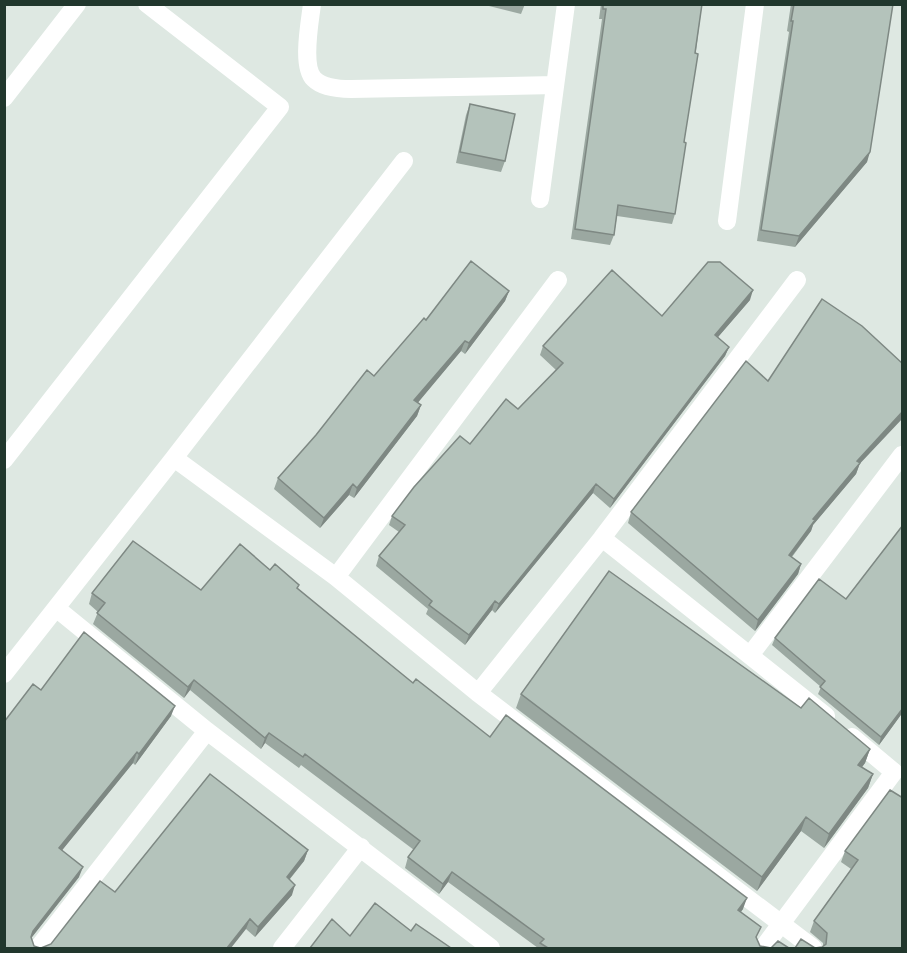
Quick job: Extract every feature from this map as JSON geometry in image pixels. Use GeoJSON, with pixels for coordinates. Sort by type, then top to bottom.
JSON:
{"type":"FeatureCollection","features":[{"type":"Feature","properties":{"kind":"street"},"geometry":{"type":"LineString","coordinates":[[4,98],[77,4]]}},
{"type":"Feature","properties":{"kind":"street"},"geometry":{"type":"LineString","coordinates":[[4,460],[279,107],[147,4]]}},
{"type":"Feature","properties":{"kind":"street"},"geometry":{"type":"LineString","coordinates":[[312,4],[308,66],[314,79],[326,86],[351,89],[555,85]]}},
{"type":"Feature","properties":{"kind":"street"},"geometry":{"type":"LineString","coordinates":[[540,199],[566,4]]}},
{"type":"Feature","properties":{"kind":"street"},"geometry":{"type":"LineString","coordinates":[[727,221],[755,4]]}},
{"type":"Feature","properties":{"kind":"street"},"geometry":{"type":"LineString","coordinates":[[4,674],[404,161]]}},
{"type":"Feature","properties":{"kind":"street"},"geometry":{"type":"LineString","coordinates":[[336,577],[558,280]]}},
{"type":"Feature","properties":{"kind":"street"},"geometry":{"type":"LineString","coordinates":[[478,693],[602,537],[797,280]]}},
{"type":"Feature","properties":{"kind":"street"},"geometry":{"type":"LineString","coordinates":[[751,654],[903,455]]}},
{"type":"Feature","properties":{"kind":"street"},"geometry":{"type":"LineString","coordinates":[[174,458],[336,577],[478,693],[813,948]]}},
{"type":"Feature","properties":{"kind":"street"},"geometry":{"type":"LineString","coordinates":[[602,537],[900,771],[763,948]]}},
{"type":"Feature","properties":{"kind":"street"},"geometry":{"type":"LineString","coordinates":[[56,608],[207,731],[491,948]]}},
{"type":"Feature","properties":{"kind":"street"},"geometry":{"type":"LineString","coordinates":[[38,948],[207,731]]}},
{"type":"Feature","properties":{"kind":"street"},"geometry":{"type":"LineString","coordinates":[[282,948],[360,847]]}},
{"type":"Feature","properties":{"kind":"building"},"geometry":{"type":"Polygon","coordinates":[[[603,4],[702,4],[695,53],[698,54],[675,214],[618,205],[614,235],[575,229],[606,9],[603,9],[603,4]]]}},
{"type":"Feature","properties":{"kind":"building"},"geometry":{"type":"Polygon","coordinates":[[[794,4],[893,4],[870,152],[799,236],[761,230],[794,4]]]}},
{"type":"Feature","properties":{"kind":"building"},"geometry":{"type":"Polygon","coordinates":[[[470,104],[515,114],[505,161],[460,152],[470,104]]]}},
{"type":"Feature","properties":{"kind":"building"},"geometry":{"type":"Polygon","coordinates":[[[471,261],[509,291],[469,343],[465,341],[414,400],[421,405],[357,488],[353,484],[324,518],[278,478],[316,435],[367,370],[374,376],[424,318],[426,320],[471,261]]]}},
{"type":"Feature","properties":{"kind":"building"},"geometry":{"type":"Polygon","coordinates":[[[708,262],[720,262],[753,290],[715,335],[729,347],[614,499],[596,484],[499,604],[495,601],[469,635],[429,605],[432,601],[379,556],[405,525],[392,516],[414,487],[460,436],[470,444],[506,399],[518,409],[563,363],[543,346],[612,270],[662,316],[708,262]]]}},
{"type":"Feature","properties":{"kind":"building"},"geometry":{"type":"Polygon","coordinates":[[[822,299],[862,326],[903,364],[903,411],[857,461],[860,463],[813,519],[815,520],[789,555],[801,564],[758,620],[631,512],[746,361],[768,381],[822,299]]]}},
{"type":"Feature","properties":{"kind":"building"},"geometry":{"type":"Polygon","coordinates":[[[903,525],[903,708],[881,737],[820,687],[825,681],[775,638],[819,579],[846,599],[903,525]]]}},
{"type":"Feature","properties":{"kind":"building"},"geometry":{"type":"Polygon","coordinates":[[[133,541],[201,590],[240,544],[270,570],[275,564],[299,585],[297,588],[413,683],[416,679],[490,737],[506,715],[747,898],[738,910],[761,927],[756,937],[760,946],[771,948],[548,948],[540,943],[544,939],[452,872],[443,884],[408,857],[420,841],[305,754],[303,757],[269,733],[265,738],[194,680],[188,687],[97,613],[105,603],[92,593],[133,541]]]}},
{"type":"Feature","properties":{"kind":"building"},"geometry":{"type":"Polygon","coordinates":[[[609,571],[801,708],[809,698],[870,749],[858,765],[873,774],[829,834],[806,817],[762,877],[521,694],[609,571]]]}},
{"type":"Feature","properties":{"kind":"building"},"geometry":{"type":"Polygon","coordinates":[[[84,632],[175,706],[139,754],[137,752],[59,848],[83,867],[33,931],[31,937],[34,946],[40,948],[4,948],[4,722],[33,684],[41,690],[84,632]]]}},
{"type":"Feature","properties":{"kind":"building"},"geometry":{"type":"Polygon","coordinates":[[[210,774],[308,850],[287,877],[295,885],[258,927],[250,919],[227,948],[41,948],[51,944],[100,881],[115,892],[210,774]]]}},
{"type":"Feature","properties":{"kind":"building"},"geometry":{"type":"Polygon","coordinates":[[[890,790],[903,798],[903,948],[815,948],[826,944],[827,933],[814,921],[858,860],[845,851],[890,790]]]}},
{"type":"Feature","properties":{"kind":"building"},"geometry":{"type":"Polygon","coordinates":[[[375,903],[411,931],[416,924],[451,948],[310,948],[332,919],[350,936],[375,903]]]}},
{"type":"Feature","properties":{"kind":"building"},"geometry":{"type":"Polygon","coordinates":[[[801,939],[815,948],[795,948],[801,939]]]}},
{"type":"Feature","properties":{"kind":"building"},"geometry":{"type":"Polygon","coordinates":[[[778,941],[789,948],[771,948],[778,941]]]}}]}
